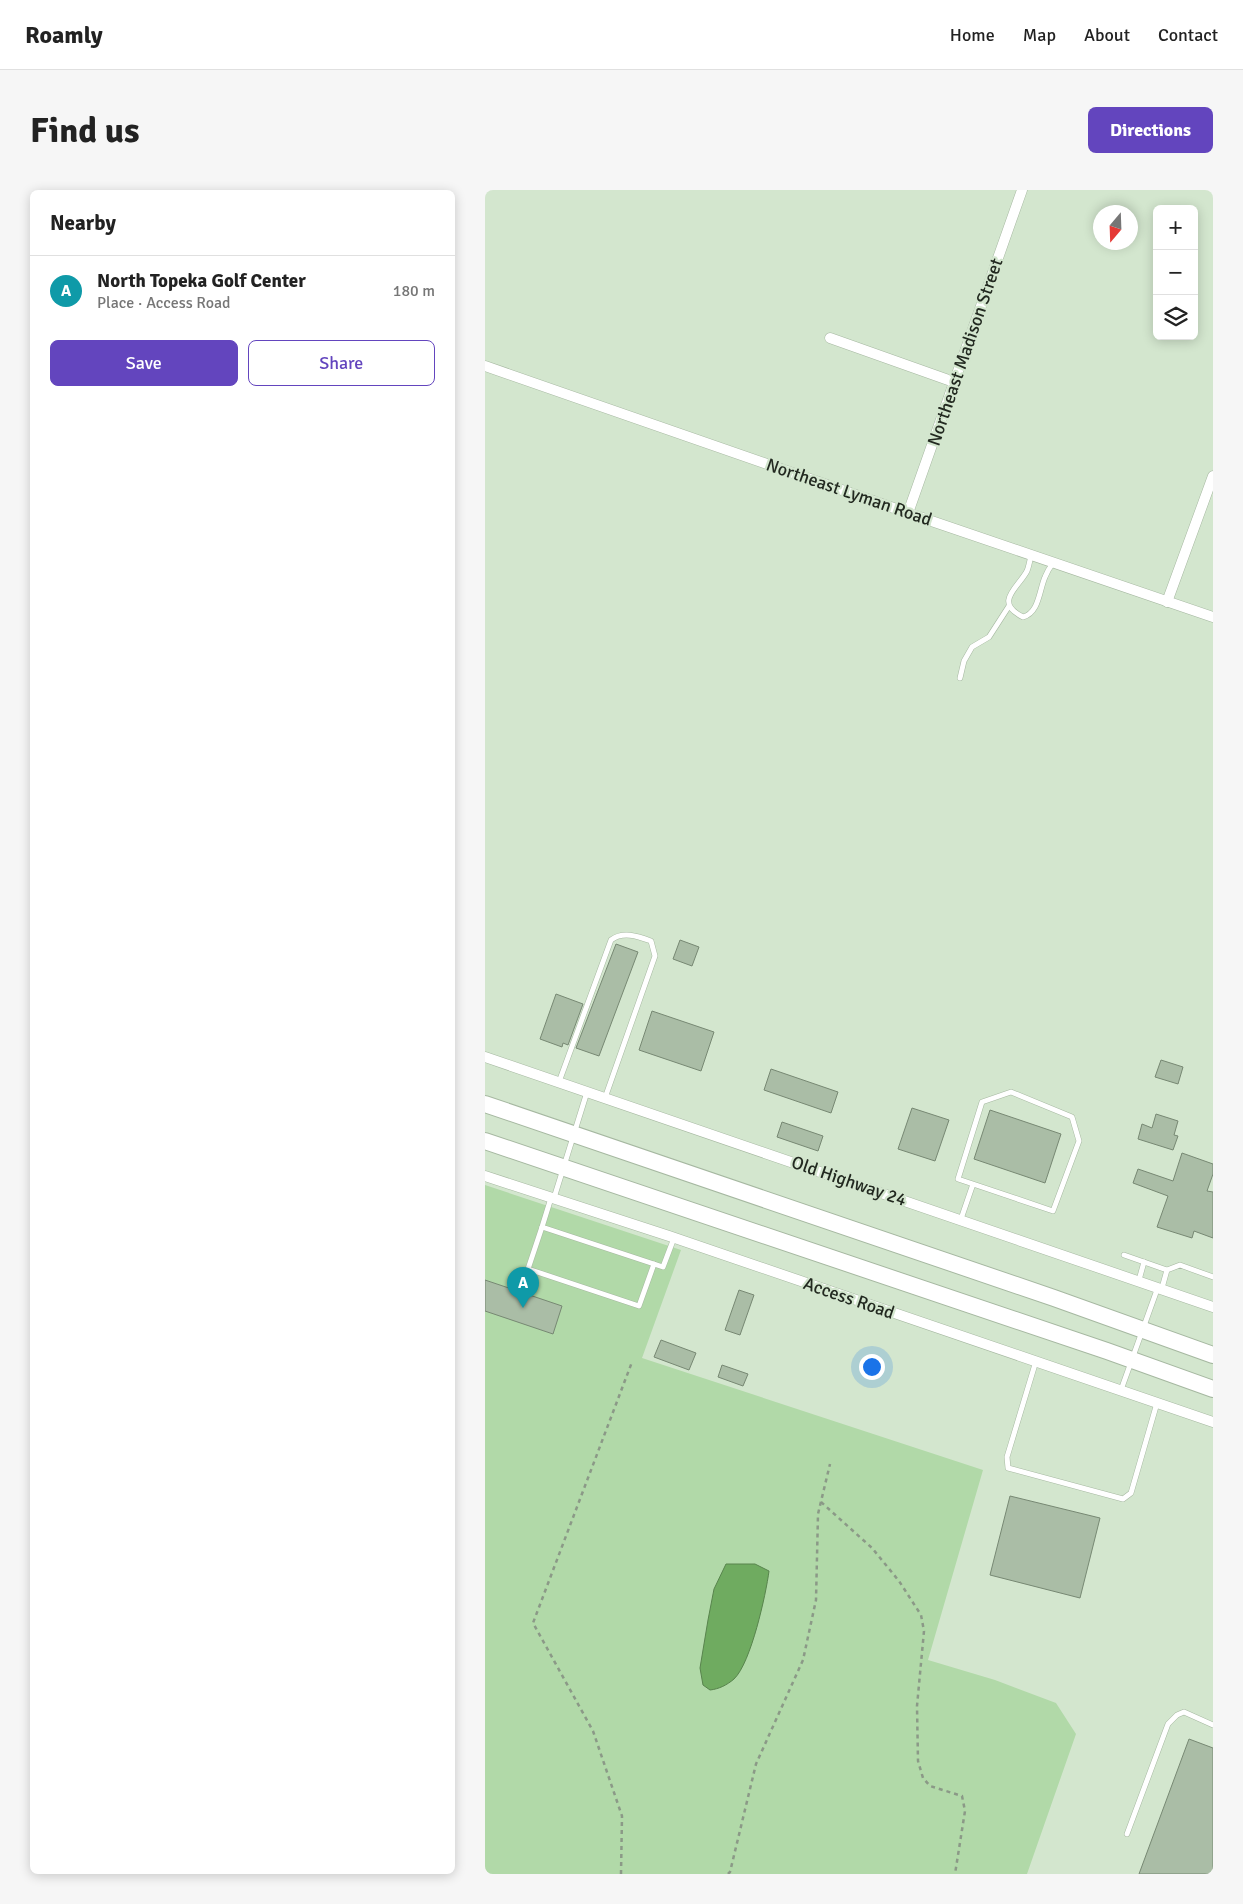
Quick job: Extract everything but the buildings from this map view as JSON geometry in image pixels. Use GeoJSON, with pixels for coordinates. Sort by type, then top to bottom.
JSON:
{"type":"FeatureCollection","features":[{"type":"Feature","properties":{"kind":"highway"},"geometry":{"type":"LineString","coordinates":[[485,1104],[1213,1355]]}},
{"type":"Feature","properties":{"kind":"highway"},"geometry":{"type":"LineString","coordinates":[[485,1141],[1213,1389]]}},
{"type":"Feature","properties":{"kind":"street","name":"Northeast Madison Street"},"geometry":{"type":"LineString","coordinates":[[908,513],[1022,190]]}},
{"type":"Feature","properties":{"kind":"street"},"geometry":{"type":"LineString","coordinates":[[830,338],[954,382]]}},
{"type":"Feature","properties":{"kind":"street","name":"Northeast Lyman Road"},"geometry":{"type":"LineString","coordinates":[[485,366],[1213,617]]}},
{"type":"Feature","properties":{"kind":"street"},"geometry":{"type":"LineString","coordinates":[[1167,602],[1213,476]]}},
{"type":"Feature","properties":{"kind":"street","name":"Old Highway 24"},"geometry":{"type":"LineString","coordinates":[[485,1057],[1139,1280],[1213,1307]]}},
{"type":"Feature","properties":{"kind":"street","name":"Access Road"},"geometry":{"type":"LineString","coordinates":[[485,1176],[675,1238],[1213,1422]]}},
{"type":"Feature","properties":{"kind":"lane"},"geometry":{"type":"LineString","coordinates":[[1031,555],[1027,571],[1015,585],[1009,597],[1009,606],[1012,612],[1023,617],[1029,616],[1034,610],[1045,576],[1053,563]]}},
{"type":"Feature","properties":{"kind":"lane"},"geometry":{"type":"LineString","coordinates":[[960,678],[964,661],[972,647],[989,637],[1009,606]]}},
{"type":"Feature","properties":{"kind":"lane"},"geometry":{"type":"LineString","coordinates":[[559,1082],[611,940],[618,935],[635,935],[651,941],[655,956],[605,1098]]}},
{"type":"Feature","properties":{"kind":"lane"},"geometry":{"type":"LineString","coordinates":[[587,1092],[564,1167],[527,1270],[639,1306],[654,1264]]}},
{"type":"Feature","properties":{"kind":"lane"},"geometry":{"type":"LineString","coordinates":[[1011,1092],[1072,1117],[1079,1141],[1053,1211],[973,1184],[958,1179],[983,1102],[1011,1092]]}},
{"type":"Feature","properties":{"kind":"lane"},"geometry":{"type":"LineString","coordinates":[[961,1219],[973,1184]]}},
{"type":"Feature","properties":{"kind":"lane"},"geometry":{"type":"LineString","coordinates":[[542,1227],[663,1267],[675,1238]]}},
{"type":"Feature","properties":{"kind":"lane"},"geometry":{"type":"LineString","coordinates":[[1124,1256],[1167,1270],[1180,1265],[1213,1277]]}},
{"type":"Feature","properties":{"kind":"lane"},"geometry":{"type":"LineString","coordinates":[[1139,1280],[1144,1262]]}},
{"type":"Feature","properties":{"kind":"lane"},"geometry":{"type":"LineString","coordinates":[[1121,1390],[1142,1329],[1167,1270]]}},
{"type":"Feature","properties":{"kind":"lane"},"geometry":{"type":"LineString","coordinates":[[1036,1361],[1007,1458],[1008,1468],[1123,1499],[1131,1493],[1157,1402]]}},
{"type":"Feature","properties":{"kind":"lane"},"geometry":{"type":"LineString","coordinates":[[1127,1834],[1168,1724],[1183,1712],[1213,1724]]}},
{"type":"Feature","properties":{"kind":"path"},"geometry":{"type":"LineString","coordinates":[[621,1874],[622,1816],[593,1731],[533,1623],[632,1362]]}},
{"type":"Feature","properties":{"kind":"path"},"geometry":{"type":"LineString","coordinates":[[728,1874],[756,1764],[803,1660],[815,1600],[818,1514],[831,1464]]}},
{"type":"Feature","properties":{"kind":"path"},"geometry":{"type":"LineString","coordinates":[[821,1502],[872,1548],[899,1580],[921,1614],[924,1631],[917,1706],[918,1761],[923,1778],[930,1786],[962,1796],[965,1811],[955,1874]]}},
{"type":"Feature","properties":{"kind":"shaded area"},"geometry":{"type":"Polygon","coordinates":[[[485,1185],[681,1250],[642,1358],[983,1470],[928,1660],[995,1680],[1056,1703],[1076,1734],[1027,1874],[485,1874],[485,1185]]]}},
{"type":"Feature","properties":{"kind":"shaded area"},"geometry":{"type":"Polygon","coordinates":[[[726,1564],[755,1564],[769,1571],[757,1628],[746,1659],[734,1679],[720,1688],[710,1690],[703,1685],[700,1668],[714,1589],[726,1564]]]}},
{"type":"Feature","properties":{"kind":"place","name":"North Topeka Golf Center"},"geometry":{"type":"Point","coordinates":[523,1308]}}]}
